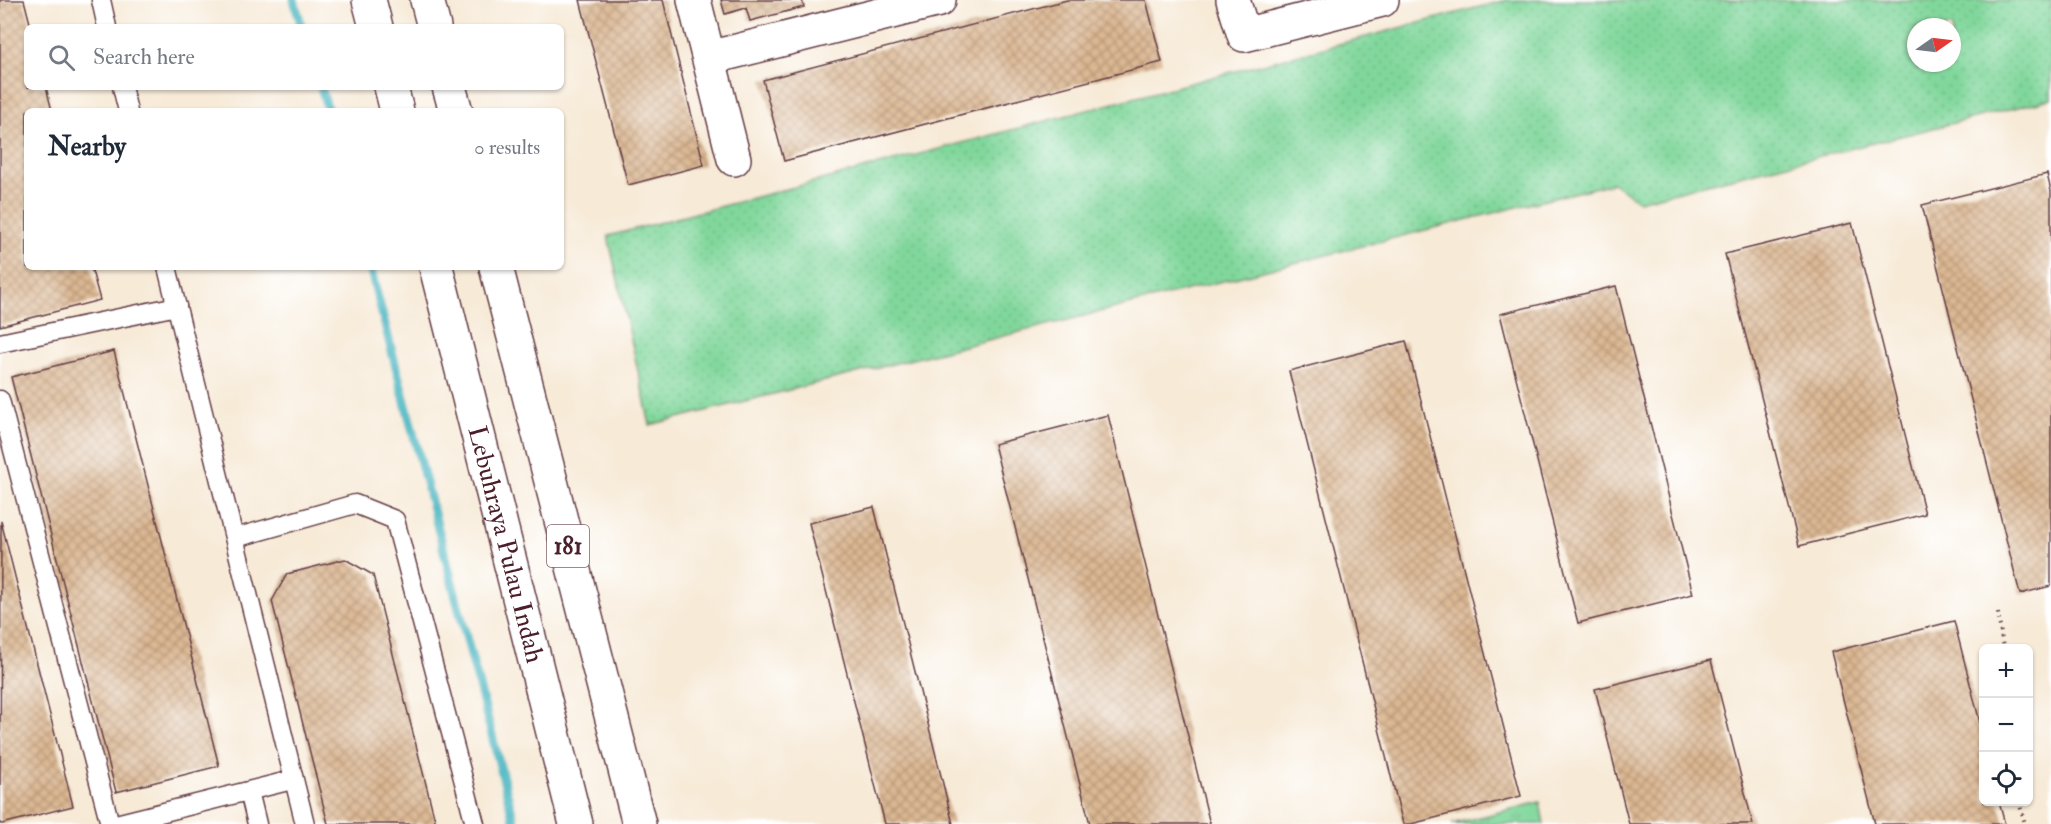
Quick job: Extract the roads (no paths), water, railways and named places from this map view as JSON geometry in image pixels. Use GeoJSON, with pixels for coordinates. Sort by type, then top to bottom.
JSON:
{"type":"FeatureCollection","features":[{"type":"Feature","properties":{"kind":"main road"},"geometry":{"type":"LineString","coordinates":[[369,0],[375,24]]}},
{"type":"Feature","properties":{"kind":"main road"},"geometry":{"type":"LineString","coordinates":[[427,0],[433,24]]}},
{"type":"Feature","properties":{"kind":"main road"},"geometry":{"type":"LineString","coordinates":[[694,0],[734,159]]}},
{"type":"Feature","properties":{"kind":"main road"},"geometry":{"type":"LineString","coordinates":[[1236,7],[1244,35],[1308,9],[1382,0]]}},
{"type":"Feature","properties":{"kind":"main road"},"geometry":{"type":"LineString","coordinates":[[709,58],[934,1]]}},
{"type":"Feature","properties":{"kind":"main road"},"geometry":{"type":"LineString","coordinates":[[392,90],[396,108]]}},
{"type":"Feature","properties":{"kind":"main road"},"geometry":{"type":"LineString","coordinates":[[450,90],[455,108]]}},
{"type":"Feature","properties":{"kind":"main road","name":"Lebuhraya Pulau Indah"},"geometry":{"type":"LineString","coordinates":[[437,270],[576,824]]}},
{"type":"Feature","properties":{"kind":"main road","name":"181"},"geometry":{"type":"LineString","coordinates":[[497,270],[639,824]]}},
{"type":"Feature","properties":{"kind":"lane"},"geometry":{"type":"LineString","coordinates":[[100,0],[106,24]]}},
{"type":"Feature","properties":{"kind":"lane"},"geometry":{"type":"LineString","coordinates":[[123,90],[127,108]]}},
{"type":"Feature","properties":{"kind":"lane"},"geometry":{"type":"LineString","coordinates":[[168,270],[235,538],[292,780],[305,824]]}},
{"type":"Feature","properties":{"kind":"lane"},"geometry":{"type":"LineString","coordinates":[[0,343],[177,306]]}},
{"type":"Feature","properties":{"kind":"lane"},"geometry":{"type":"LineString","coordinates":[[0,400],[110,824]]}},
{"type":"Feature","properties":{"kind":"lane"},"geometry":{"type":"LineString","coordinates":[[235,538],[356,504],[395,520],[475,824]]}},
{"type":"Feature","properties":{"kind":"lane"},"geometry":{"type":"LineString","coordinates":[[116,824],[292,780]]}},
{"type":"Feature","properties":{"kind":"lane"},"geometry":{"type":"LineString","coordinates":[[249,791],[257,824]]}},
{"type":"Feature","properties":{"kind":"waterway"},"geometry":{"type":"LineString","coordinates":[[294,0],[301,24]]}},
{"type":"Feature","properties":{"kind":"waterway"},"geometry":{"type":"LineString","coordinates":[[322,90],[327,108]]}},
{"type":"Feature","properties":{"kind":"waterway"},"geometry":{"type":"LineString","coordinates":[[371,270],[515,824]]}}]}
